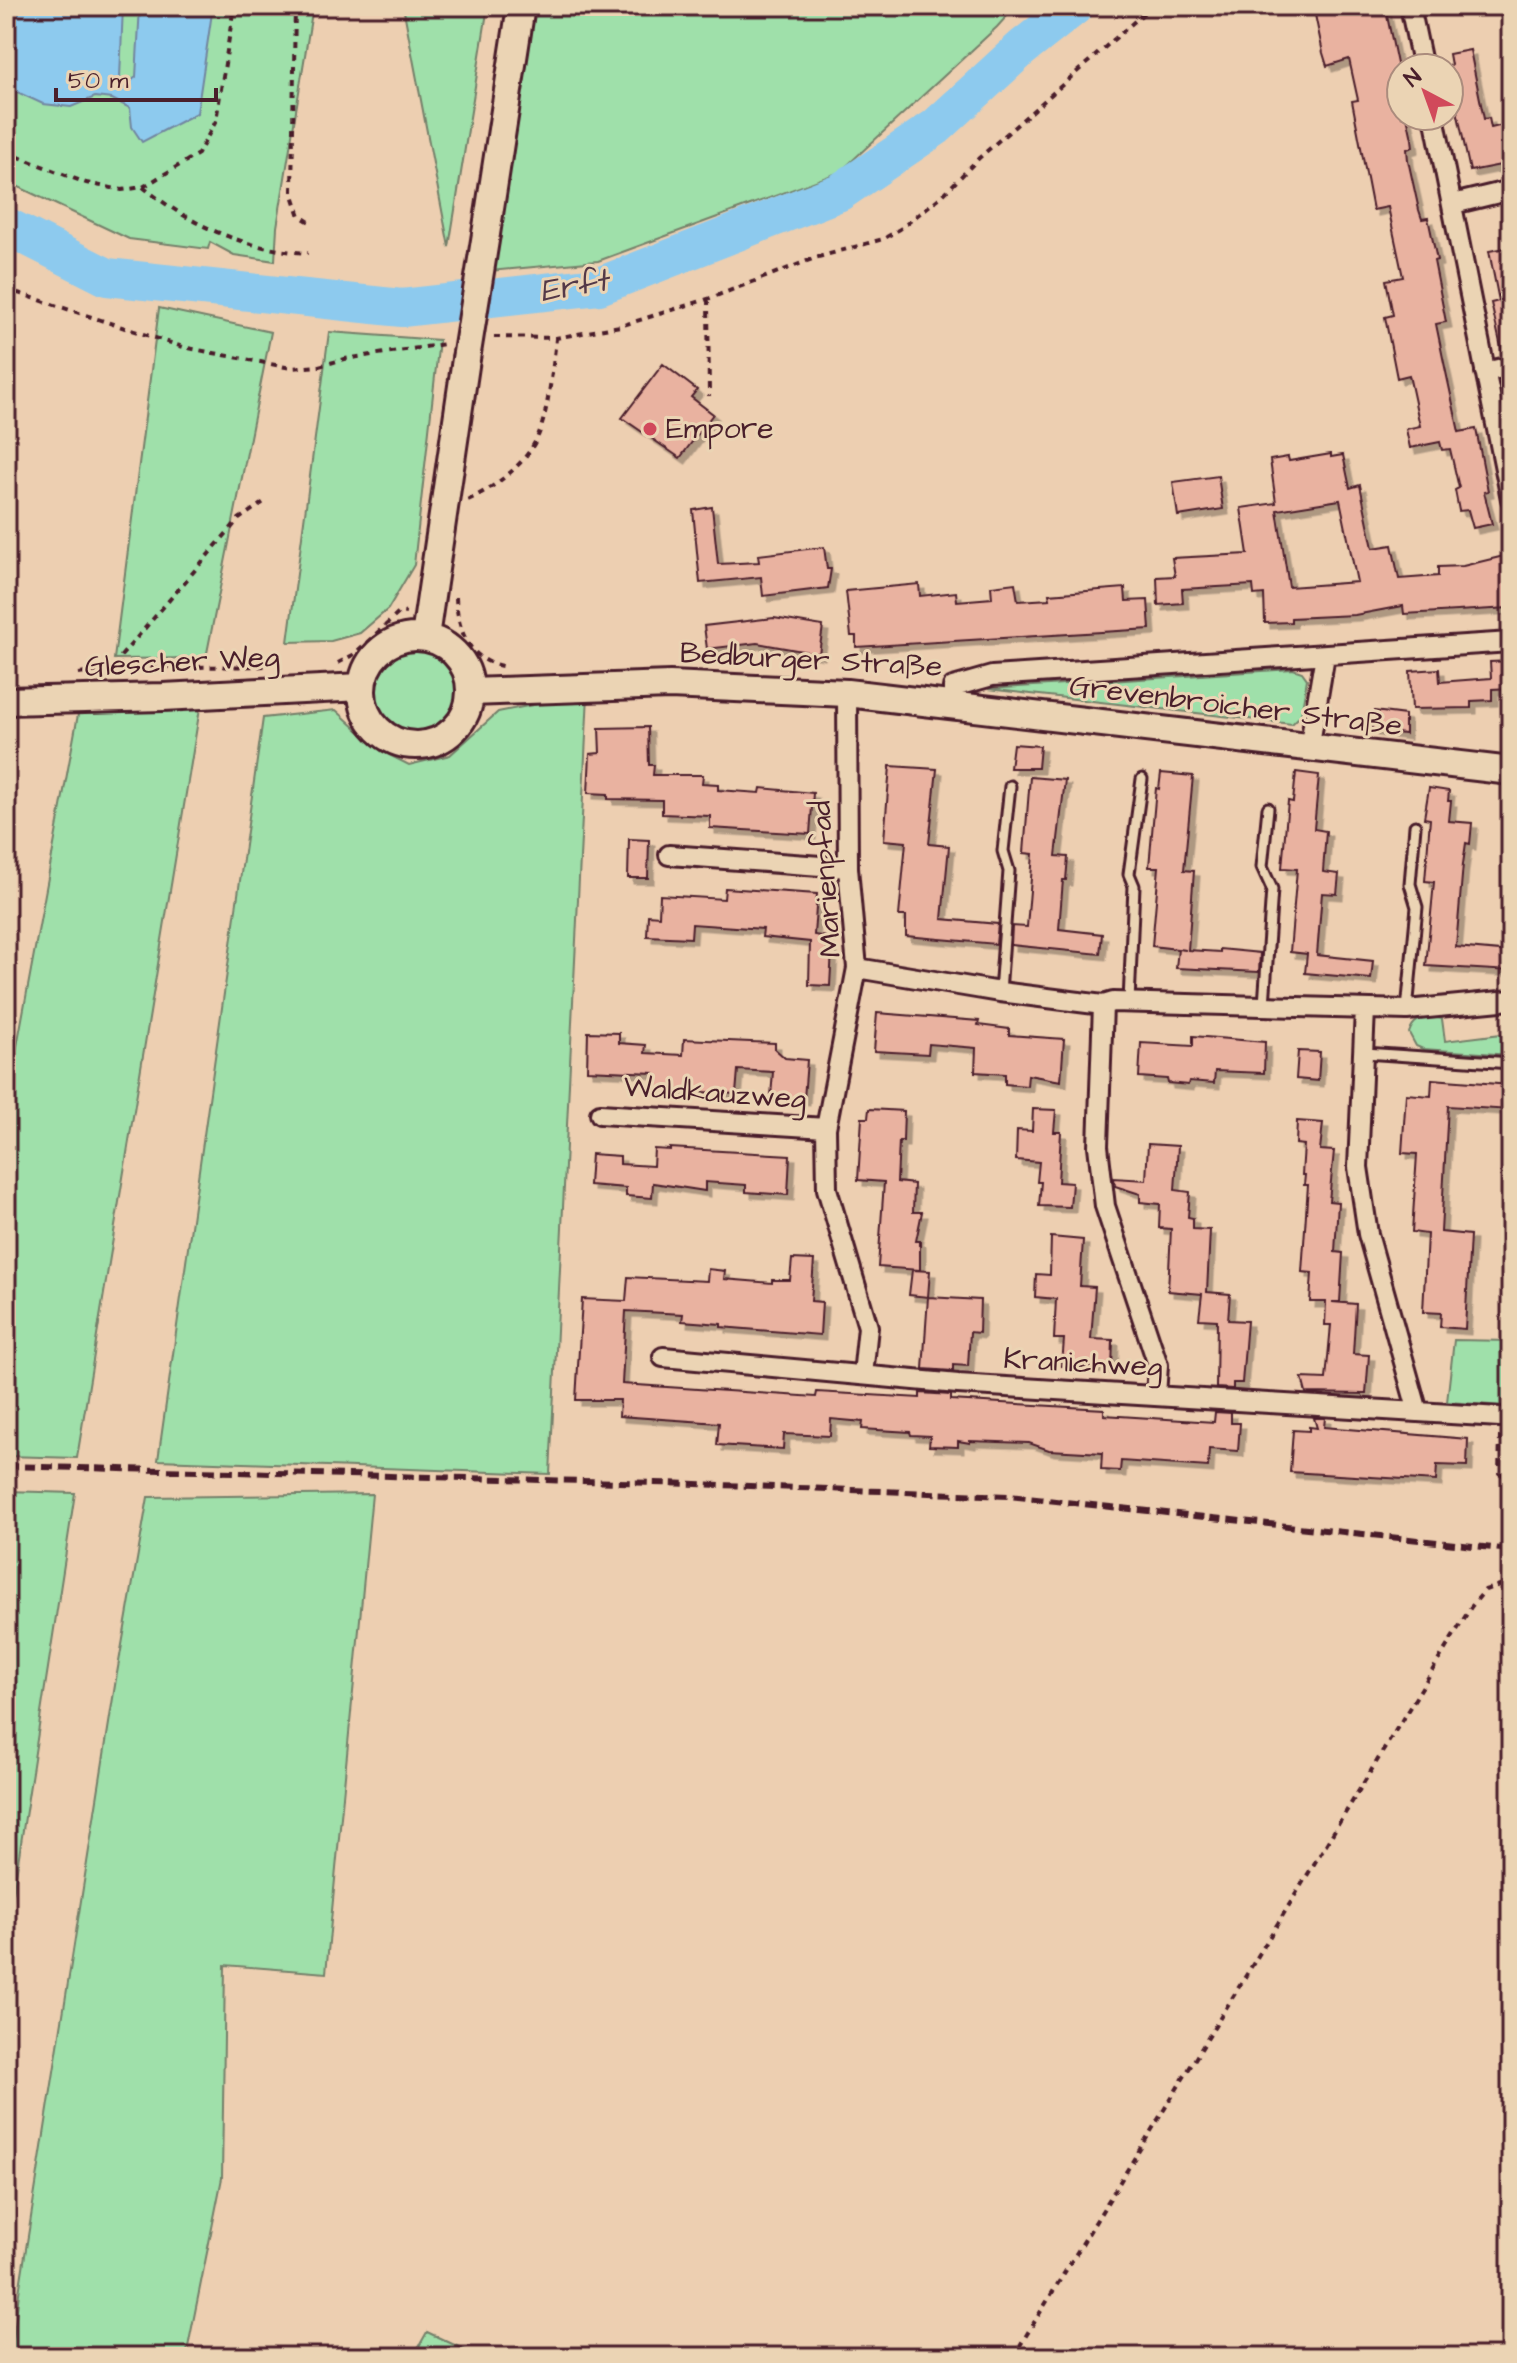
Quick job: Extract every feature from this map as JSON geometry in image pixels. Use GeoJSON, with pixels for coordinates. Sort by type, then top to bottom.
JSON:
{"type":"FeatureCollection","features":[{"type":"Feature","properties":{"kind":"main road"},"geometry":{"type":"LineString","coordinates":[[427,626],[521,6]]}},
{"type":"Feature","properties":{"kind":"main road"},"geometry":{"type":"LineString","coordinates":[[427,626],[456,654],[469,676],[469,706],[461,722],[449,735],[432,744],[401,744],[378,731],[369,719],[361,687],[367,667],[378,652],[427,626]]}},
{"type":"Feature","properties":{"kind":"main road","name":"Bedburger Straße"},"geometry":{"type":"LineString","coordinates":[[471,692],[670,685],[847,693],[953,704]]}},
{"type":"Feature","properties":{"kind":"main road","name":"Glescher Weg"},"geometry":{"type":"LineString","coordinates":[[6,701],[361,687]]}},
{"type":"Feature","properties":{"kind":"main road","name":"Grevenbroicher Straße"},"geometry":{"type":"LineString","coordinates":[[953,704],[1511,771]]}},
{"type":"Feature","properties":{"kind":"street"},"geometry":{"type":"LineString","coordinates":[[1410,6],[1420,52]]}},
{"type":"Feature","properties":{"kind":"street"},"geometry":{"type":"LineString","coordinates":[[1437,132],[1511,499]]}},
{"type":"Feature","properties":{"kind":"street"},"geometry":{"type":"LineString","coordinates":[[1453,204],[1511,190]]}},
{"type":"Feature","properties":{"kind":"street"},"geometry":{"type":"LineString","coordinates":[[1485,372],[1511,366]]}},
{"type":"Feature","properties":{"kind":"street","name":"Bedburger Straße"},"geometry":{"type":"LineString","coordinates":[[953,704],[953,687],[992,676],[1511,642]]}},
{"type":"Feature","properties":{"kind":"street"},"geometry":{"type":"LineString","coordinates":[[1309,749],[1325,655]]}},
{"type":"Feature","properties":{"kind":"street","name":"Marienpfad"},"geometry":{"type":"LineString","coordinates":[[847,693],[848,868],[857,968],[1000,992],[1103,1005],[1129,1002],[1407,1010],[1511,1000]]}},
{"type":"Feature","properties":{"kind":"street"},"geometry":{"type":"LineString","coordinates":[[669,855],[848,868]]}},
{"type":"Feature","properties":{"kind":"street"},"geometry":{"type":"LineString","coordinates":[[857,968],[826,1128],[827,1189],[868,1327],[863,1375]]}},
{"type":"Feature","properties":{"kind":"street"},"geometry":{"type":"LineString","coordinates":[[1103,1005],[1098,1146],[1105,1206],[1158,1365],[1156,1396]]}},
{"type":"Feature","properties":{"kind":"street"},"geometry":{"type":"LineString","coordinates":[[1365,1009],[1358,1167],[1368,1234],[1418,1412]]}},
{"type":"Feature","properties":{"kind":"street","name":"Waldkauzweg"},"geometry":{"type":"LineString","coordinates":[[600,1114],[826,1128]]}},
{"type":"Feature","properties":{"kind":"street","name":"Kranichweg"},"geometry":{"type":"LineString","coordinates":[[663,1357],[958,1384],[1500,1417]]}},
{"type":"Feature","properties":{"kind":"lane"},"geometry":{"type":"LineString","coordinates":[[1129,1002],[1134,886],[1129,874],[1142,779]]}},
{"type":"Feature","properties":{"kind":"lane"},"geometry":{"type":"LineString","coordinates":[[1000,992],[1009,871],[1003,851],[1010,786]]}},
{"type":"Feature","properties":{"kind":"lane"},"geometry":{"type":"LineString","coordinates":[[1264,1005],[1272,889],[1262,867],[1268,808]]}},
{"type":"Feature","properties":{"kind":"lane"},"geometry":{"type":"LineString","coordinates":[[1407,1010],[1417,907],[1410,884],[1415,826]]}},
{"type":"Feature","properties":{"kind":"lane"},"geometry":{"type":"LineString","coordinates":[[1365,1053],[1511,1063]]}},
{"type":"Feature","properties":{"kind":"path"},"geometry":{"type":"LineString","coordinates":[[6,152],[86,183],[122,190],[143,187],[198,154],[216,121],[234,6]]}},
{"type":"Feature","properties":{"kind":"path"},"geometry":{"type":"LineString","coordinates":[[295,6],[292,192],[300,216],[313,224]]}},
{"type":"Feature","properties":{"kind":"path"},"geometry":{"type":"LineString","coordinates":[[6,289],[183,347],[291,368],[319,366],[345,359],[556,338],[620,326],[708,299],[815,258],[883,239],[900,229],[943,195],[979,158],[1152,6]]}},
{"type":"Feature","properties":{"kind":"path"},"geometry":{"type":"LineString","coordinates":[[143,187],[167,206],[203,227],[240,241],[308,253]]}},
{"type":"Feature","properties":{"kind":"path"},"geometry":{"type":"LineString","coordinates":[[708,299],[709,396]]}},
{"type":"Feature","properties":{"kind":"path"},"geometry":{"type":"LineString","coordinates":[[466,501],[487,491],[506,476],[538,437],[551,382],[556,338]]}},
{"type":"Feature","properties":{"kind":"path"},"geometry":{"type":"LineString","coordinates":[[267,500],[239,519],[121,656],[119,668],[270,666]]}},
{"type":"Feature","properties":{"kind":"path"},"geometry":{"type":"LineString","coordinates":[[332,665],[353,655],[400,612],[427,626]]}},
{"type":"Feature","properties":{"kind":"path"},"geometry":{"type":"LineString","coordinates":[[1500,1417],[1499,1473],[1511,1480]]}},
{"type":"Feature","properties":{"kind":"path"},"geometry":{"type":"LineString","coordinates":[[1013,2357],[1471,1607],[1485,1590],[1511,1581]]}},
{"type":"Feature","properties":{"kind":"green space"},"geometry":{"type":"Polygon","coordinates":[[[6,6],[313,6],[277,227],[275,261],[234,255],[210,242],[208,249],[129,239],[6,181],[6,6]]]}},
{"type":"Feature","properties":{"kind":"green space"},"geometry":{"type":"Polygon","coordinates":[[[403,6],[488,6],[449,247],[403,6]]]}},
{"type":"Feature","properties":{"kind":"green space"},"geometry":{"type":"Polygon","coordinates":[[[531,6],[1016,6],[840,172],[598,261],[490,271],[531,6]]]}},
{"type":"Feature","properties":{"kind":"green space"},"geometry":{"type":"Polygon","coordinates":[[[159,308],[271,332],[206,658],[114,659],[159,308]]]}},
{"type":"Feature","properties":{"kind":"green space"},"geometry":{"type":"Polygon","coordinates":[[[329,332],[439,340],[414,565],[388,609],[360,633],[331,641],[288,642],[329,332]]]}},
{"type":"Feature","properties":{"kind":"green space"},"geometry":{"type":"Polygon","coordinates":[[[416,649],[432,652],[446,661],[455,675],[458,691],[455,707],[446,721],[432,730],[416,733],[400,730],[386,721],[377,707],[374,691],[377,675],[386,661],[400,652],[416,649]]]}},
{"type":"Feature","properties":{"kind":"green space"},"geometry":{"type":"Polygon","coordinates":[[[1293,669],[1302,672],[1307,679],[1301,715],[1292,724],[988,689],[1293,669]]]}},
{"type":"Feature","properties":{"kind":"green space"},"geometry":{"type":"Polygon","coordinates":[[[588,694],[550,1474],[158,1460],[263,718],[336,710],[381,751],[409,765],[450,755],[498,712],[588,694]]]}},
{"type":"Feature","properties":{"kind":"green space"},"geometry":{"type":"Polygon","coordinates":[[[200,708],[77,1458],[6,1456],[6,1106],[79,709],[200,708]]]}},
{"type":"Feature","properties":{"kind":"green space"},"geometry":{"type":"Polygon","coordinates":[[[1433,1017],[1442,1019],[1445,1041],[1509,1033],[1511,1023],[1511,1055],[1416,1046],[1409,1033],[1413,1025],[1433,1017]]]}},
{"type":"Feature","properties":{"kind":"green space"},"geometry":{"type":"Polygon","coordinates":[[[1454,1340],[1511,1341],[1511,1470],[1508,1468],[1504,1406],[1447,1402],[1454,1340]]]}},
{"type":"Feature","properties":{"kind":"green space"},"geometry":{"type":"Polygon","coordinates":[[[6,1491],[75,1493],[6,1940],[6,1491]]]}},
{"type":"Feature","properties":{"kind":"green space"},"geometry":{"type":"Polygon","coordinates":[[[372,1494],[326,1973],[225,1965],[222,2178],[186,2357],[11,2357],[116,1679],[148,1497],[372,1494]]]}},
{"type":"Feature","properties":{"kind":"green space"},"geometry":{"type":"Polygon","coordinates":[[[427,2332],[480,2357],[413,2357],[427,2332]]]}},
{"type":"Feature","properties":{"kind":"water"},"geometry":{"type":"Polygon","coordinates":[[[6,6],[123,6],[120,78],[128,83],[136,77],[140,6],[213,6],[197,113],[142,142],[132,127],[130,108],[112,99],[95,97],[71,107],[43,104],[17,92],[6,78],[6,6]]]}},
{"type":"Feature","properties":{"kind":"building"},"geometry":{"type":"Polygon","coordinates":[[[1333,6],[1385,6],[1395,52],[1385,52],[1385,132],[1410,132],[1413,147],[1407,149],[1408,160],[1422,219],[1428,218],[1446,322],[1436,324],[1443,358],[1459,432],[1476,429],[1488,491],[1484,492],[1492,524],[1473,528],[1468,510],[1459,511],[1455,490],[1459,488],[1450,449],[1442,450],[1440,442],[1410,448],[1406,429],[1420,426],[1409,375],[1397,378],[1385,317],[1393,315],[1386,280],[1403,277],[1388,207],[1373,210],[1352,101],[1358,100],[1349,59],[1327,66],[1314,10],[1333,6]]]}},
{"type":"Feature","properties":{"kind":"building"},"geometry":{"type":"Polygon","coordinates":[[[1470,50],[1484,119],[1489,118],[1491,128],[1511,123],[1511,163],[1470,171],[1462,132],[1465,132],[1465,52],[1460,52],[1470,50]]]}},
{"type":"Feature","properties":{"kind":"building"},"geometry":{"type":"Polygon","coordinates":[[[1511,247],[1511,354],[1503,356],[1491,303],[1499,301],[1489,251],[1511,247]]]}},
{"type":"Feature","properties":{"kind":"building"},"geometry":{"type":"Polygon","coordinates":[[[663,364],[697,390],[691,397],[713,414],[680,458],[622,418],[663,364]]]}},
{"type":"Feature","properties":{"kind":"building"},"geometry":{"type":"Polygon","coordinates":[[[1343,455],[1350,488],[1360,485],[1373,548],[1392,545],[1399,579],[1438,576],[1438,567],[1463,566],[1508,555],[1510,608],[1404,614],[1403,606],[1355,615],[1291,618],[1291,622],[1265,623],[1264,594],[1254,595],[1253,585],[1182,589],[1183,603],[1158,605],[1157,577],[1175,576],[1172,558],[1248,554],[1241,508],[1276,503],[1270,460],[1288,457],[1289,461],[1343,455]],[[1340,500],[1277,510],[1289,587],[1357,582],[1340,500]]]}},
{"type":"Feature","properties":{"kind":"building"},"geometry":{"type":"Polygon","coordinates":[[[1218,476],[1223,509],[1178,516],[1173,482],[1218,476]]]}},
{"type":"Feature","properties":{"kind":"building"},"geometry":{"type":"Polygon","coordinates":[[[712,507],[718,564],[759,562],[758,555],[824,547],[827,569],[831,569],[828,588],[763,596],[761,577],[700,583],[693,510],[712,507]]]}},
{"type":"Feature","properties":{"kind":"building"},"geometry":{"type":"Polygon","coordinates":[[[1015,583],[1018,601],[1050,599],[1049,594],[1125,588],[1126,601],[1148,600],[1150,629],[856,647],[856,636],[851,636],[846,591],[919,584],[920,596],[956,592],[957,601],[992,598],[991,586],[1015,583]]]}},
{"type":"Feature","properties":{"kind":"building"},"geometry":{"type":"Polygon","coordinates":[[[774,618],[823,626],[819,654],[757,643],[707,649],[704,626],[774,618]]]}},
{"type":"Feature","properties":{"kind":"building"},"geometry":{"type":"Polygon","coordinates":[[[1511,661],[1511,688],[1492,689],[1492,700],[1471,701],[1471,708],[1412,709],[1410,671],[1439,669],[1440,682],[1491,678],[1490,662],[1511,661]]]}},
{"type":"Feature","properties":{"kind":"building"},"geometry":{"type":"Polygon","coordinates":[[[1374,711],[1405,715],[1405,734],[1372,730],[1374,711]]]}},
{"type":"Feature","properties":{"kind":"building"},"geometry":{"type":"Polygon","coordinates":[[[648,727],[649,765],[654,765],[653,775],[703,775],[702,783],[718,784],[718,790],[760,793],[761,788],[813,793],[810,834],[710,828],[710,816],[662,814],[662,800],[608,799],[608,794],[588,793],[590,754],[600,753],[599,728],[648,727]]]}},
{"type":"Feature","properties":{"kind":"building"},"geometry":{"type":"Polygon","coordinates":[[[1013,744],[1040,746],[1038,768],[1010,768],[1013,744]]]}},
{"type":"Feature","properties":{"kind":"building"},"geometry":{"type":"Polygon","coordinates":[[[890,766],[937,769],[929,844],[949,846],[942,919],[998,924],[996,944],[906,936],[906,916],[899,916],[906,842],[884,840],[890,766]]]}},
{"type":"Feature","properties":{"kind":"building"},"geometry":{"type":"Polygon","coordinates":[[[1296,772],[1319,775],[1314,829],[1326,831],[1323,872],[1339,874],[1337,894],[1322,893],[1317,955],[1373,961],[1371,979],[1305,973],[1307,954],[1290,952],[1297,869],[1282,868],[1288,801],[1293,802],[1296,772]]]}},
{"type":"Feature","properties":{"kind":"building"},"geometry":{"type":"Polygon","coordinates":[[[1161,773],[1193,776],[1184,870],[1194,871],[1188,950],[1260,953],[1259,972],[1176,968],[1178,949],[1152,946],[1159,867],[1149,867],[1156,788],[1159,789],[1161,773]]]}},
{"type":"Feature","properties":{"kind":"building"},"geometry":{"type":"Polygon","coordinates":[[[1030,777],[1065,780],[1056,856],[1068,857],[1059,929],[1102,934],[1100,954],[1011,945],[1012,926],[1027,927],[1033,854],[1024,853],[1030,777]]]}},
{"type":"Feature","properties":{"kind":"building"},"geometry":{"type":"Polygon","coordinates":[[[1429,788],[1449,791],[1449,821],[1472,823],[1470,844],[1466,843],[1463,864],[1456,947],[1511,952],[1511,971],[1426,966],[1434,882],[1425,881],[1430,819],[1424,818],[1429,788]]]}},
{"type":"Feature","properties":{"kind":"building"},"geometry":{"type":"Polygon","coordinates":[[[629,839],[649,840],[648,878],[628,878],[629,839]]]}},
{"type":"Feature","properties":{"kind":"building"},"geometry":{"type":"Polygon","coordinates":[[[725,888],[817,894],[814,935],[828,937],[827,949],[832,949],[830,986],[809,985],[810,942],[762,937],[763,929],[692,924],[691,938],[647,936],[648,915],[659,916],[660,895],[724,899],[725,888]]]}},
{"type":"Feature","properties":{"kind":"building"},"geometry":{"type":"Polygon","coordinates":[[[877,1013],[979,1021],[978,1025],[1009,1029],[1009,1035],[1064,1039],[1061,1081],[1028,1075],[1027,1086],[1005,1084],[1005,1074],[975,1072],[976,1048],[929,1044],[928,1054],[874,1051],[877,1013]]]}},
{"type":"Feature","properties":{"kind":"building"},"geometry":{"type":"Polygon","coordinates":[[[588,1032],[619,1033],[619,1043],[646,1045],[645,1053],[683,1055],[684,1039],[775,1043],[775,1049],[785,1058],[807,1060],[804,1099],[771,1096],[773,1072],[738,1070],[736,1094],[653,1089],[654,1073],[587,1070],[588,1032]]]}},
{"type":"Feature","properties":{"kind":"building"},"geometry":{"type":"Polygon","coordinates":[[[1193,1036],[1265,1042],[1264,1073],[1215,1071],[1214,1083],[1189,1081],[1188,1085],[1168,1083],[1167,1079],[1139,1077],[1141,1043],[1193,1046],[1193,1036]]]}},
{"type":"Feature","properties":{"kind":"building"},"geometry":{"type":"Polygon","coordinates":[[[1298,1051],[1320,1052],[1318,1081],[1296,1079],[1298,1051]]]}},
{"type":"Feature","properties":{"kind":"building"},"geometry":{"type":"Polygon","coordinates":[[[1432,1079],[1511,1085],[1511,1110],[1448,1106],[1441,1232],[1470,1235],[1465,1329],[1440,1327],[1441,1313],[1423,1312],[1427,1234],[1412,1232],[1417,1154],[1402,1153],[1406,1094],[1431,1096],[1432,1079]]]}},
{"type":"Feature","properties":{"kind":"building"},"geometry":{"type":"Polygon","coordinates":[[[869,1109],[904,1111],[897,1182],[914,1184],[913,1212],[922,1212],[916,1241],[920,1241],[920,1270],[878,1267],[884,1182],[858,1180],[862,1118],[868,1118],[869,1109]]]}},
{"type":"Feature","properties":{"kind":"building"},"geometry":{"type":"Polygon","coordinates":[[[1033,1109],[1056,1110],[1054,1132],[1061,1132],[1058,1182],[1072,1183],[1070,1207],[1039,1206],[1039,1162],[1016,1160],[1017,1130],[1032,1131],[1033,1109]]]}},
{"type":"Feature","properties":{"kind":"building"},"geometry":{"type":"Polygon","coordinates":[[[1297,1121],[1323,1123],[1320,1150],[1334,1151],[1329,1201],[1338,1202],[1335,1252],[1343,1253],[1340,1302],[1332,1302],[1356,1304],[1353,1354],[1369,1355],[1366,1394],[1306,1393],[1302,1378],[1326,1379],[1331,1325],[1325,1325],[1326,1302],[1310,1302],[1312,1273],[1302,1272],[1308,1185],[1304,1185],[1305,1175],[1302,1175],[1304,1145],[1296,1144],[1297,1121]]]}},
{"type":"Feature","properties":{"kind":"building"},"geometry":{"type":"Polygon","coordinates":[[[1148,1144],[1178,1146],[1175,1190],[1190,1192],[1188,1217],[1193,1218],[1193,1229],[1210,1230],[1207,1292],[1230,1294],[1228,1320],[1247,1321],[1242,1383],[1233,1383],[1233,1389],[1216,1388],[1217,1320],[1199,1319],[1202,1294],[1168,1291],[1171,1229],[1159,1228],[1160,1204],[1140,1202],[1140,1194],[1115,1186],[1114,1178],[1146,1180],[1148,1144]]]}},
{"type":"Feature","properties":{"kind":"building"},"geometry":{"type":"Polygon","coordinates":[[[654,1149],[790,1155],[788,1195],[746,1192],[746,1185],[705,1182],[705,1191],[653,1183],[652,1198],[626,1196],[626,1188],[589,1185],[591,1154],[620,1156],[620,1164],[653,1166],[654,1149]]]}},
{"type":"Feature","properties":{"kind":"building"},"geometry":{"type":"Polygon","coordinates":[[[1051,1237],[1083,1240],[1080,1286],[1095,1287],[1091,1339],[1113,1340],[1112,1368],[1062,1366],[1064,1339],[1054,1339],[1056,1299],[1035,1297],[1036,1274],[1050,1275],[1051,1237]]]}},
{"type":"Feature","properties":{"kind":"building"},"geometry":{"type":"Polygon","coordinates":[[[792,1259],[814,1260],[811,1301],[822,1302],[820,1335],[721,1327],[721,1324],[682,1321],[683,1314],[626,1311],[622,1384],[816,1397],[817,1392],[920,1398],[920,1393],[951,1395],[951,1400],[1104,1409],[1104,1415],[1214,1422],[1215,1412],[1231,1413],[1231,1423],[1240,1423],[1238,1451],[1209,1449],[1208,1467],[1121,1461],[1120,1471],[1101,1470],[1102,1453],[1049,1450],[1029,1443],[958,1441],[958,1447],[929,1446],[930,1436],[862,1429],[863,1422],[831,1419],[830,1436],[784,1434],[783,1449],[717,1445],[719,1423],[619,1416],[620,1400],[576,1400],[582,1299],[626,1301],[628,1277],[707,1281],[708,1269],[725,1271],[724,1279],[772,1283],[772,1280],[790,1280],[792,1259]]]}},
{"type":"Feature","properties":{"kind":"building"},"geometry":{"type":"Polygon","coordinates":[[[912,1270],[930,1271],[928,1297],[909,1295],[912,1270]]]}},
{"type":"Feature","properties":{"kind":"building"},"geometry":{"type":"Polygon","coordinates":[[[928,1297],[980,1300],[979,1333],[970,1332],[968,1366],[953,1365],[953,1371],[923,1369],[928,1297]]]}},
{"type":"Feature","properties":{"kind":"building"},"geometry":{"type":"Polygon","coordinates":[[[1314,1418],[1325,1418],[1324,1427],[1468,1439],[1467,1466],[1437,1465],[1436,1481],[1290,1472],[1293,1430],[1317,1428],[1314,1418]]]}},
{"type":"Feature","properties":{"kind":"waterway","name":"Erft"},"geometry":{"type":"LineString","coordinates":[[6,226],[107,277],[402,308],[599,286],[840,192],[936,127],[1022,48],[1075,6]]}},
{"type":"Feature","properties":{"kind":"railway"},"geometry":{"type":"LineString","coordinates":[[6,1466],[696,1484],[1009,1496],[1511,1550]]}},
{"type":"Feature","properties":{"kind":"place","name":"Empore"},"geometry":{"type":"Point","coordinates":[650,429]}}]}
